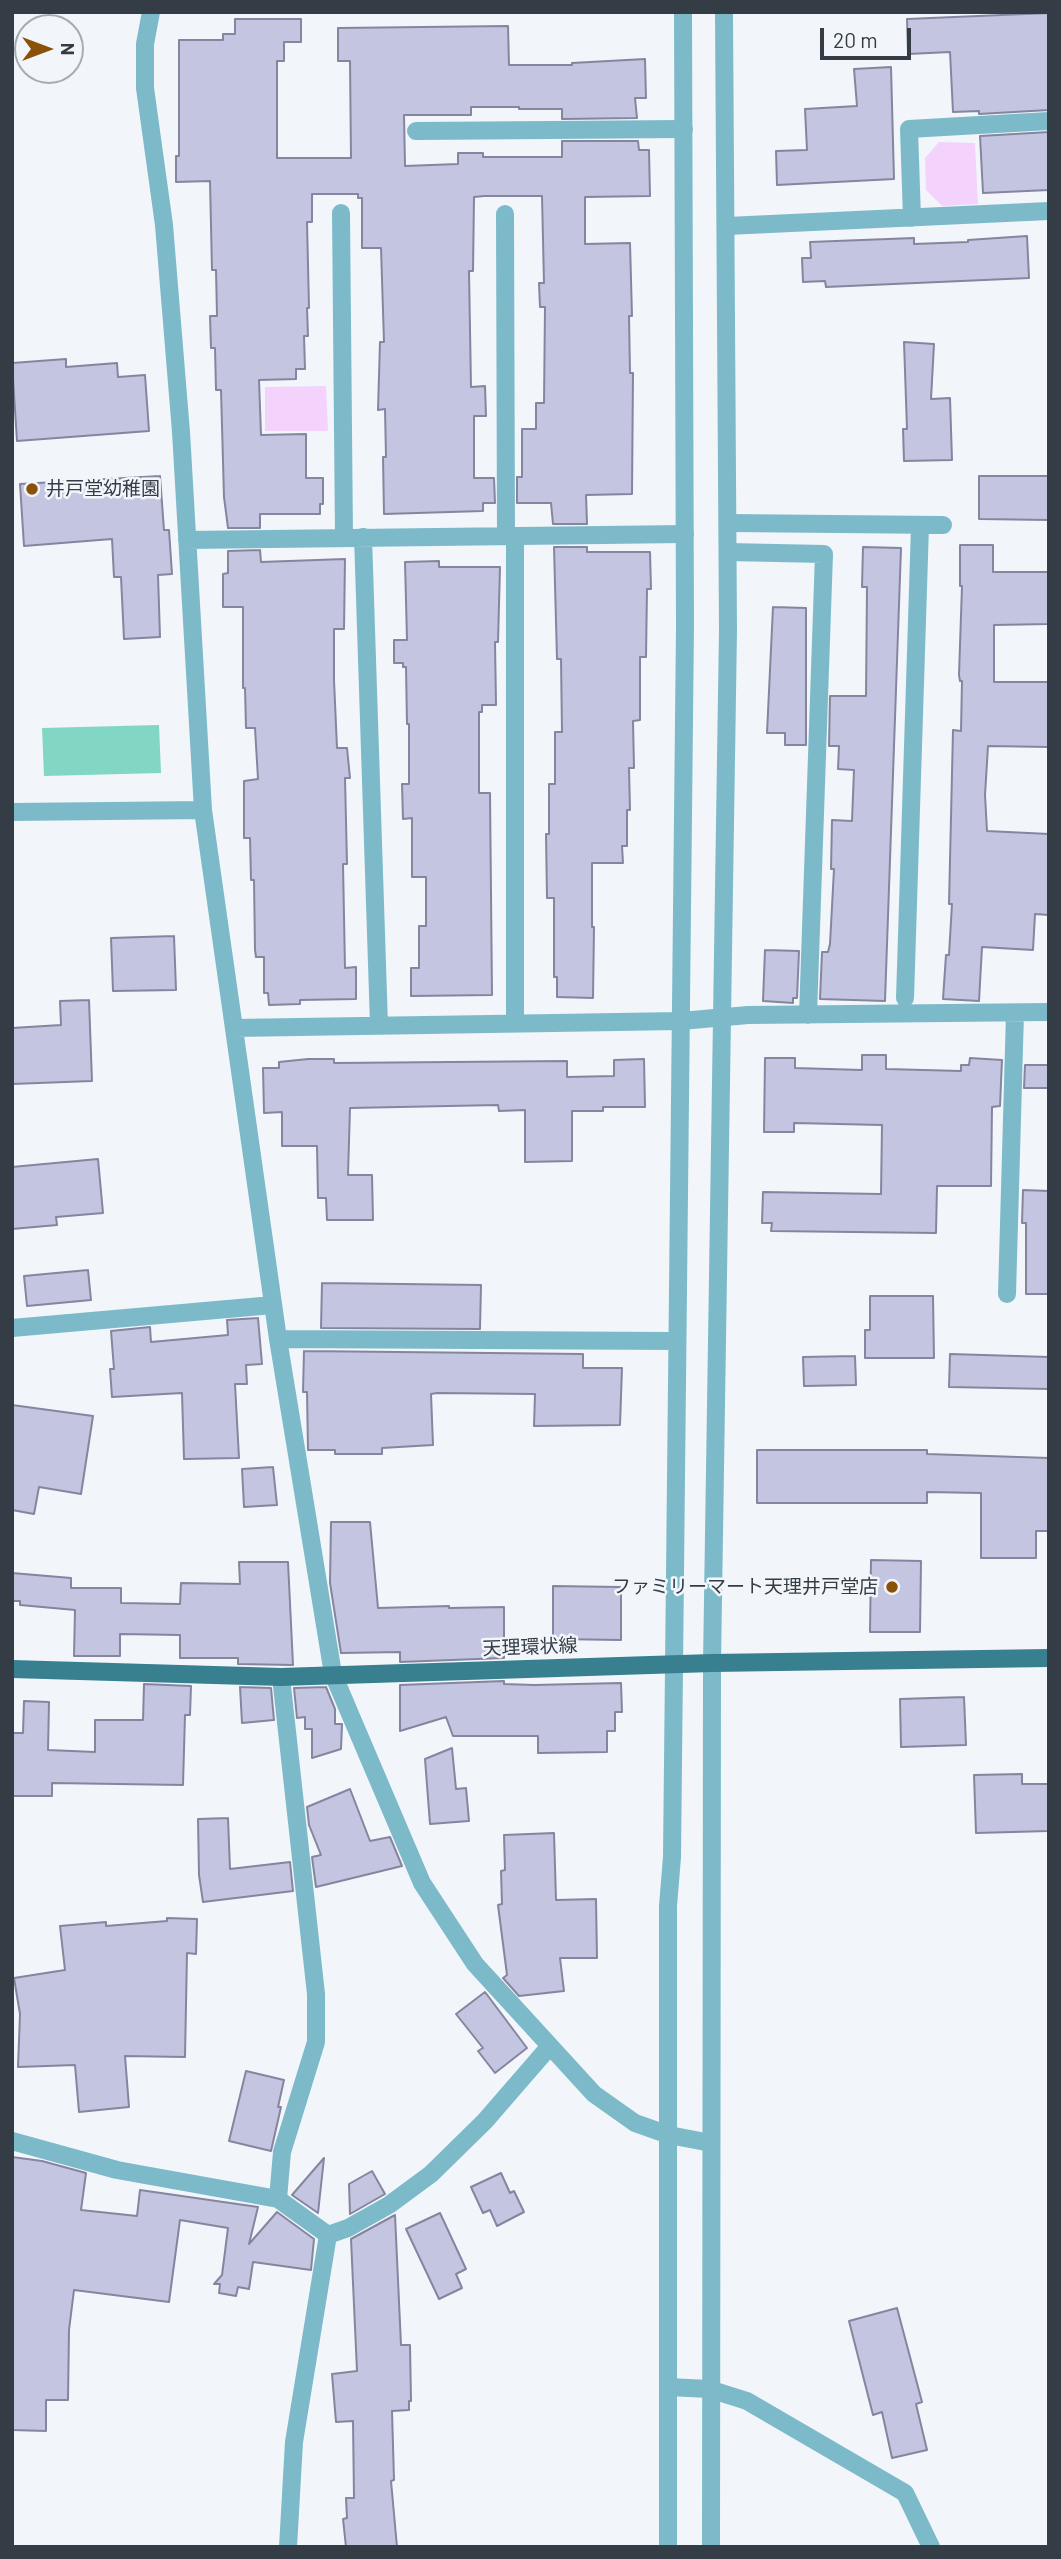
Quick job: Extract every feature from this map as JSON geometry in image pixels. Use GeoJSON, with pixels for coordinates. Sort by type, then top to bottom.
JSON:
{"type":"FeatureCollection","features":[{"type":"Feature","properties":{"kind":"main road","name":"天理環状線"},"geometry":{"type":"LineString","coordinates":[[12,1669],[282,1677],[712,1663],[1049,1658]]}},
{"type":"Feature","properties":{"kind":"street"},"geometry":{"type":"LineString","coordinates":[[151,12],[145,44],[145,88],[164,225],[203,810],[278,1339],[333,1674],[422,1883],[475,1964],[594,2094],[635,2123],[669,2135],[710,2143]]}},
{"type":"Feature","properties":{"kind":"street"},"geometry":{"type":"LineString","coordinates":[[668,2547],[668,1906],[672,1857],[685,534],[683,12]]}},
{"type":"Feature","properties":{"kind":"street"},"geometry":{"type":"LineString","coordinates":[[710,2547],[712,1663],[728,552],[724,12]]}},
{"type":"Feature","properties":{"kind":"street"},"geometry":{"type":"LineString","coordinates":[[912,218],[909,129],[1049,121]]}},
{"type":"Feature","properties":{"kind":"street"},"geometry":{"type":"LineString","coordinates":[[416,131],[684,129]]}},
{"type":"Feature","properties":{"kind":"street"},"geometry":{"type":"LineString","coordinates":[[727,226],[1049,211]]}},
{"type":"Feature","properties":{"kind":"street"},"geometry":{"type":"LineString","coordinates":[[341,214],[344,537]]}},
{"type":"Feature","properties":{"kind":"street"},"geometry":{"type":"LineString","coordinates":[[505,214],[514,1023]]}},
{"type":"Feature","properties":{"kind":"street"},"geometry":{"type":"LineString","coordinates":[[728,523],[943,525]]}},
{"type":"Feature","properties":{"kind":"street"},"geometry":{"type":"LineString","coordinates":[[905,998],[920,526]]}},
{"type":"Feature","properties":{"kind":"street"},"geometry":{"type":"LineString","coordinates":[[187,540],[685,534]]}},
{"type":"Feature","properties":{"kind":"street"},"geometry":{"type":"LineString","coordinates":[[363,537],[379,1025]]}},
{"type":"Feature","properties":{"kind":"street"},"geometry":{"type":"LineString","coordinates":[[728,552],[824,554],[808,1015]]}},
{"type":"Feature","properties":{"kind":"street"},"geometry":{"type":"LineString","coordinates":[[12,812],[203,810]]}},
{"type":"Feature","properties":{"kind":"street"},"geometry":{"type":"LineString","coordinates":[[234,1028],[681,1021],[722,1016],[1049,1012]]}},
{"type":"Feature","properties":{"kind":"street"},"geometry":{"type":"LineString","coordinates":[[1007,1294],[1015,1013]]}},
{"type":"Feature","properties":{"kind":"street"},"geometry":{"type":"LineString","coordinates":[[12,1328],[274,1305]]}},
{"type":"Feature","properties":{"kind":"street"},"geometry":{"type":"LineString","coordinates":[[278,1339],[676,1341]]}},
{"type":"Feature","properties":{"kind":"street"},"geometry":{"type":"LineString","coordinates":[[278,2199],[282,2152],[316,2042],[316,1994],[282,1677]]}},
{"type":"Feature","properties":{"kind":"street"},"geometry":{"type":"LineString","coordinates":[[328,2235],[348,2228],[389,2205],[431,2174],[485,2122],[550,2046]]}},
{"type":"Feature","properties":{"kind":"street"},"geometry":{"type":"LineString","coordinates":[[12,2141],[117,2170],[278,2199],[328,2235]]}},
{"type":"Feature","properties":{"kind":"street"},"geometry":{"type":"LineString","coordinates":[[288,2547],[293,2441],[328,2235]]}},
{"type":"Feature","properties":{"kind":"street"},"geometry":{"type":"LineString","coordinates":[[668,2387],[709,2389],[747,2401],[905,2493],[931,2547]]}},
{"type":"Feature","properties":{"kind":"shaded area"},"geometry":{"type":"Polygon","coordinates":[[[939,142],[975,143],[978,204],[942,206],[926,190],[925,158],[939,142]]]}},
{"type":"Feature","properties":{"kind":"shaded area"},"geometry":{"type":"Polygon","coordinates":[[[326,386],[328,431],[265,431],[265,387],[326,386]]]}},
{"type":"Feature","properties":{"kind":"shaded area"},"geometry":{"type":"Polygon","coordinates":[[[159,725],[161,773],[44,776],[42,728],[159,725]]]}},
{"type":"Feature","properties":{"kind":"building"},"geometry":{"type":"Polygon","coordinates":[[[1049,13],[1049,110],[979,114],[979,111],[953,112],[950,52],[908,54],[907,19],[1049,13]]]}},
{"type":"Feature","properties":{"kind":"building"},"geometry":{"type":"Polygon","coordinates":[[[235,19],[301,19],[301,42],[284,42],[284,61],[277,61],[277,158],[351,158],[350,61],[338,61],[338,28],[508,26],[509,65],[572,65],[645,59],[646,98],[635,98],[637,118],[562,119],[562,109],[519,107],[471,107],[471,115],[404,115],[405,166],[458,164],[458,153],[483,153],[483,157],[562,157],[562,141],[638,141],[639,150],[649,150],[650,196],[585,197],[585,244],[630,243],[632,494],[586,495],[587,524],[553,524],[551,503],[517,503],[517,477],[522,477],[522,429],[536,429],[536,403],[544,403],[545,307],[540,307],[539,283],[544,283],[542,196],[484,196],[474,197],[473,271],[469,271],[471,387],[485,386],[486,416],[474,416],[474,478],[494,478],[495,503],[483,503],[483,511],[384,514],[385,409],[378,410],[380,342],[384,342],[381,248],[362,248],[362,198],[358,198],[358,194],[312,194],[312,222],[307,222],[309,308],[308,336],[304,336],[305,369],[296,369],[296,379],[259,380],[261,435],[306,434],[306,478],[323,478],[323,504],[320,504],[320,514],[260,514],[260,528],[228,528],[224,497],[221,390],[216,390],[215,348],[211,348],[210,316],[217,316],[216,270],[212,270],[210,181],[176,182],[176,156],[179,156],[179,40],[223,40],[223,34],[235,34],[235,19]]]}},
{"type":"Feature","properties":{"kind":"building"},"geometry":{"type":"Polygon","coordinates":[[[891,67],[894,179],[777,185],[776,151],[807,150],[805,109],[857,106],[854,69],[891,67]]]}},
{"type":"Feature","properties":{"kind":"building"},"geometry":{"type":"Polygon","coordinates":[[[1049,132],[1049,190],[983,193],[980,136],[1049,132]]]}},
{"type":"Feature","properties":{"kind":"building"},"geometry":{"type":"Polygon","coordinates":[[[1027,236],[1029,278],[826,287],[825,281],[803,282],[802,258],[811,258],[810,242],[914,238],[914,244],[1027,236]]]}},
{"type":"Feature","properties":{"kind":"building"},"geometry":{"type":"Polygon","coordinates":[[[904,342],[934,344],[931,399],[950,398],[952,460],[904,461],[903,429],[907,429],[904,342]]]}},
{"type":"Feature","properties":{"kind":"building"},"geometry":{"type":"Polygon","coordinates":[[[66,359],[66,367],[117,363],[118,377],[145,375],[149,431],[17,441],[12,363],[66,359]]]}},
{"type":"Feature","properties":{"kind":"building"},"geometry":{"type":"Polygon","coordinates":[[[160,476],[164,530],[169,530],[172,574],[158,575],[160,637],[124,639],[121,577],[114,577],[112,539],[24,546],[20,484],[160,476]]]}},
{"type":"Feature","properties":{"kind":"building"},"geometry":{"type":"Polygon","coordinates":[[[979,476],[1049,476],[1049,520],[979,519],[979,476]]]}},
{"type":"Feature","properties":{"kind":"building"},"geometry":{"type":"Polygon","coordinates":[[[960,545],[993,545],[993,572],[1049,572],[1049,624],[994,625],[994,682],[1049,682],[1049,747],[988,746],[985,795],[987,831],[1049,834],[1049,915],[1035,914],[1033,950],[982,947],[979,1001],[943,999],[952,904],[949,904],[953,730],[961,731],[960,545]]]}},
{"type":"Feature","properties":{"kind":"building"},"geometry":{"type":"Polygon","coordinates":[[[554,547],[587,547],[587,552],[650,552],[651,589],[647,589],[646,657],[640,657],[640,720],[633,721],[634,768],[629,768],[627,846],[622,846],[623,863],[592,863],[593,998],[557,997],[557,977],[554,977],[554,898],[547,898],[546,834],[549,834],[549,784],[555,784],[555,732],[562,732],[561,659],[557,659],[554,547]]]}},
{"type":"Feature","properties":{"kind":"building"},"geometry":{"type":"Polygon","coordinates":[[[863,547],[901,548],[885,1001],[820,999],[822,952],[828,952],[830,944],[834,869],[831,869],[832,820],[852,821],[854,770],[838,769],[839,746],[829,746],[830,696],[866,696],[867,587],[862,587],[863,547]]]}},
{"type":"Feature","properties":{"kind":"building"},"geometry":{"type":"Polygon","coordinates":[[[260,550],[261,562],[345,559],[344,629],[334,629],[334,680],[337,748],[347,748],[350,778],[345,778],[345,968],[356,967],[356,999],[300,1000],[300,1004],[269,1005],[268,993],[264,993],[264,957],[256,957],[250,838],[244,838],[244,781],[258,779],[255,728],[246,728],[243,607],[223,607],[223,574],[228,573],[228,551],[260,550]]]}},
{"type":"Feature","properties":{"kind":"building"},"geometry":{"type":"Polygon","coordinates":[[[439,561],[439,567],[500,567],[498,642],[495,642],[496,705],[482,705],[482,712],[479,712],[479,793],[490,793],[492,995],[411,996],[411,968],[419,968],[419,926],[426,926],[426,877],[412,877],[412,818],[403,819],[402,784],[409,784],[409,724],[406,667],[403,667],[403,663],[394,663],[394,640],[407,640],[405,562],[439,561]]]}},
{"type":"Feature","properties":{"kind":"building"},"geometry":{"type":"Polygon","coordinates":[[[773,607],[806,608],[806,745],[785,745],[785,733],[767,733],[773,607]]]}},
{"type":"Feature","properties":{"kind":"building"},"geometry":{"type":"Polygon","coordinates":[[[174,936],[176,990],[113,991],[111,938],[174,936]]]}},
{"type":"Feature","properties":{"kind":"building"},"geometry":{"type":"Polygon","coordinates":[[[765,950],[799,951],[797,998],[793,998],[793,1003],[763,1001],[765,950]]]}},
{"type":"Feature","properties":{"kind":"building"},"geometry":{"type":"Polygon","coordinates":[[[89,1000],[92,1081],[12,1084],[12,1028],[61,1025],[60,1001],[89,1000]]]}},
{"type":"Feature","properties":{"kind":"building"},"geometry":{"type":"Polygon","coordinates":[[[862,1055],[886,1055],[886,1069],[961,1071],[961,1065],[969,1065],[970,1058],[1002,1060],[1000,1106],[992,1107],[991,1186],[937,1186],[936,1233],[771,1231],[772,1223],[762,1223],[763,1192],[881,1194],[882,1125],[794,1123],[794,1132],[764,1132],[765,1058],[795,1058],[795,1068],[862,1070],[862,1055]]]}},
{"type":"Feature","properties":{"kind":"building"},"geometry":{"type":"Polygon","coordinates":[[[334,1059],[334,1063],[567,1061],[567,1077],[614,1076],[614,1060],[644,1059],[645,1107],[603,1107],[603,1111],[572,1111],[572,1161],[525,1162],[525,1110],[499,1111],[498,1105],[350,1108],[348,1175],[372,1175],[373,1220],[327,1220],[326,1198],[318,1198],[317,1146],[282,1146],[282,1112],[264,1113],[263,1068],[279,1068],[279,1062],[334,1059]]]}},
{"type":"Feature","properties":{"kind":"building"},"geometry":{"type":"Polygon","coordinates":[[[1025,1065],[1049,1065],[1049,1088],[1024,1088],[1025,1065]]]}},
{"type":"Feature","properties":{"kind":"building"},"geometry":{"type":"Polygon","coordinates":[[[98,1159],[103,1213],[56,1217],[57,1225],[12,1229],[12,1167],[98,1159]]]}},
{"type":"Feature","properties":{"kind":"building"},"geometry":{"type":"Polygon","coordinates":[[[1023,1190],[1049,1191],[1049,1294],[1026,1294],[1023,1190]]]}},
{"type":"Feature","properties":{"kind":"building"},"geometry":{"type":"Polygon","coordinates":[[[88,1270],[91,1300],[27,1306],[24,1276],[88,1270]]]}},
{"type":"Feature","properties":{"kind":"building"},"geometry":{"type":"Polygon","coordinates":[[[322,1283],[481,1285],[480,1329],[321,1328],[322,1283]]]}},
{"type":"Feature","properties":{"kind":"building"},"geometry":{"type":"Polygon","coordinates":[[[870,1296],[933,1296],[934,1358],[865,1358],[865,1330],[870,1330],[870,1296]]]}},
{"type":"Feature","properties":{"kind":"building"},"geometry":{"type":"Polygon","coordinates":[[[258,1318],[262,1364],[246,1365],[247,1384],[235,1384],[239,1458],[184,1459],[182,1393],[112,1397],[110,1369],[114,1369],[111,1331],[150,1327],[151,1342],[228,1335],[227,1320],[258,1318]]]}},
{"type":"Feature","properties":{"kind":"building"},"geometry":{"type":"Polygon","coordinates":[[[304,1351],[583,1354],[583,1368],[622,1368],[620,1425],[534,1426],[535,1394],[437,1393],[431,1394],[433,1445],[382,1448],[382,1454],[335,1454],[335,1450],[308,1450],[307,1392],[303,1392],[304,1351]]]}},
{"type":"Feature","properties":{"kind":"building"},"geometry":{"type":"Polygon","coordinates":[[[950,1354],[1049,1357],[1049,1389],[949,1387],[950,1354]]]}},
{"type":"Feature","properties":{"kind":"building"},"geometry":{"type":"Polygon","coordinates":[[[855,1356],[856,1385],[804,1386],[803,1357],[855,1356]]]}},
{"type":"Feature","properties":{"kind":"building"},"geometry":{"type":"Polygon","coordinates":[[[12,1405],[93,1416],[81,1494],[39,1487],[34,1514],[12,1510],[12,1405]]]}},
{"type":"Feature","properties":{"kind":"building"},"geometry":{"type":"Polygon","coordinates":[[[757,1450],[927,1450],[927,1454],[1049,1458],[1049,1531],[1036,1531],[1036,1558],[981,1558],[981,1493],[927,1492],[927,1503],[757,1503],[757,1450]]]}},
{"type":"Feature","properties":{"kind":"building"},"geometry":{"type":"Polygon","coordinates":[[[273,1467],[277,1505],[244,1507],[242,1469],[273,1467]]]}},
{"type":"Feature","properties":{"kind":"building"},"geometry":{"type":"Polygon","coordinates":[[[331,1522],[370,1522],[378,1608],[504,1607],[504,1658],[400,1662],[400,1652],[341,1653],[330,1583],[331,1522]]]}},
{"type":"Feature","properties":{"kind":"building"},"geometry":{"type":"Polygon","coordinates":[[[871,1560],[921,1561],[920,1632],[870,1632],[871,1560]]]}},
{"type":"Feature","properties":{"kind":"building"},"geometry":{"type":"Polygon","coordinates":[[[239,1562],[288,1562],[293,1665],[238,1664],[238,1658],[180,1658],[180,1635],[120,1634],[120,1656],[74,1656],[75,1610],[20,1605],[20,1601],[12,1601],[12,1573],[71,1578],[71,1588],[121,1588],[121,1603],[180,1604],[181,1583],[240,1584],[239,1562]]]}},
{"type":"Feature","properties":{"kind":"building"},"geometry":{"type":"Polygon","coordinates":[[[553,1586],[621,1587],[621,1640],[553,1639],[553,1586]]]}},
{"type":"Feature","properties":{"kind":"building"},"geometry":{"type":"Polygon","coordinates":[[[504,1681],[504,1684],[534,1685],[621,1683],[622,1712],[615,1712],[615,1731],[607,1731],[607,1752],[538,1753],[538,1736],[453,1736],[446,1717],[400,1731],[400,1685],[504,1681]]]}},
{"type":"Feature","properties":{"kind":"building"},"geometry":{"type":"Polygon","coordinates":[[[144,1684],[191,1686],[190,1715],[185,1715],[183,1785],[52,1783],[52,1796],[12,1796],[12,1733],[23,1733],[24,1701],[49,1702],[48,1750],[95,1752],[95,1720],[143,1720],[144,1684]]]}},
{"type":"Feature","properties":{"kind":"building"},"geometry":{"type":"Polygon","coordinates":[[[240,1687],[271,1688],[274,1720],[242,1723],[240,1687]]]}},
{"type":"Feature","properties":{"kind":"building"},"geometry":{"type":"Polygon","coordinates":[[[326,1687],[335,1709],[335,1724],[342,1724],[341,1749],[312,1758],[312,1729],[305,1729],[305,1717],[297,1718],[294,1688],[326,1687]]]}},
{"type":"Feature","properties":{"kind":"building"},"geometry":{"type":"Polygon","coordinates":[[[964,1697],[966,1745],[901,1747],[900,1699],[964,1697]]]}},
{"type":"Feature","properties":{"kind":"building"},"geometry":{"type":"Polygon","coordinates":[[[452,1748],[456,1789],[466,1788],[469,1821],[430,1824],[425,1759],[452,1748]]]}},
{"type":"Feature","properties":{"kind":"building"},"geometry":{"type":"Polygon","coordinates":[[[1022,1774],[1022,1784],[1049,1784],[1049,1831],[976,1833],[974,1775],[1022,1774]]]}},
{"type":"Feature","properties":{"kind":"building"},"geometry":{"type":"Polygon","coordinates":[[[350,1789],[370,1841],[390,1837],[402,1866],[316,1887],[312,1857],[321,1855],[309,1825],[307,1807],[350,1789]]]}},
{"type":"Feature","properties":{"kind":"building"},"geometry":{"type":"Polygon","coordinates":[[[228,1818],[230,1869],[290,1862],[293,1891],[203,1902],[199,1875],[198,1819],[228,1818]]]}},
{"type":"Feature","properties":{"kind":"building"},"geometry":{"type":"Polygon","coordinates":[[[554,1833],[556,1900],[596,1899],[597,1958],[560,1958],[564,1991],[519,1996],[503,1978],[507,1975],[498,1905],[502,1904],[501,1871],[505,1870],[504,1835],[554,1833]]]}},
{"type":"Feature","properties":{"kind":"building"},"geometry":{"type":"Polygon","coordinates":[[[167,1918],[197,1919],[196,1954],[187,1953],[185,2057],[125,2056],[129,2107],[79,2112],[75,2065],[18,2067],[20,2014],[14,1978],[65,1970],[60,1926],[106,1922],[106,1926],[167,1921],[167,1918]]]}},
{"type":"Feature","properties":{"kind":"building"},"geometry":{"type":"Polygon","coordinates":[[[485,1992],[527,2048],[495,2073],[478,2051],[483,2048],[456,2014],[485,1992]]]}},
{"type":"Feature","properties":{"kind":"building"},"geometry":{"type":"Polygon","coordinates":[[[246,2071],[284,2080],[271,2151],[229,2141],[246,2071]]]}},
{"type":"Feature","properties":{"kind":"building"},"geometry":{"type":"Polygon","coordinates":[[[12,2157],[42,2161],[86,2173],[81,2210],[137,2216],[140,2190],[258,2207],[249,2244],[277,2212],[314,2239],[311,2270],[253,2262],[249,2289],[238,2287],[236,2296],[219,2293],[220,2284],[214,2284],[222,2275],[228,2228],[180,2220],[169,2302],[74,2290],[69,2330],[68,2400],[46,2400],[46,2431],[12,2430],[12,2157]]]}},
{"type":"Feature","properties":{"kind":"building"},"geometry":{"type":"Polygon","coordinates":[[[324,2158],[318,2213],[292,2195],[324,2158]]]}},
{"type":"Feature","properties":{"kind":"building"},"geometry":{"type":"Polygon","coordinates":[[[372,2171],[385,2194],[350,2214],[349,2184],[372,2171]]]}},
{"type":"Feature","properties":{"kind":"building"},"geometry":{"type":"Polygon","coordinates":[[[501,2173],[510,2193],[514,2191],[524,2212],[497,2226],[490,2210],[483,2213],[471,2187],[501,2173]]]}},
{"type":"Feature","properties":{"kind":"building"},"geometry":{"type":"Polygon","coordinates":[[[440,2213],[466,2269],[456,2274],[462,2288],[439,2299],[406,2229],[440,2213]]]}},
{"type":"Feature","properties":{"kind":"building"},"geometry":{"type":"Polygon","coordinates":[[[395,2215],[401,2345],[410,2345],[411,2401],[409,2410],[392,2411],[394,2480],[391,2481],[397,2547],[346,2547],[343,2519],[347,2518],[346,2498],[354,2498],[353,2421],[336,2422],[332,2374],[357,2371],[351,2239],[395,2215]]]}},
{"type":"Feature","properties":{"kind":"building"},"geometry":{"type":"Polygon","coordinates":[[[897,2308],[922,2402],[916,2404],[927,2450],[892,2458],[882,2412],[873,2415],[849,2321],[897,2308]]]}},
{"type":"Feature","properties":{"kind":"place","name":"井戸堂幼稚園"},"geometry":{"type":"Point","coordinates":[32,489]}},
{"type":"Feature","properties":{"kind":"place","name":"ファミリーマート天理井戸堂店"},"geometry":{"type":"Point","coordinates":[892,1587]}}]}
